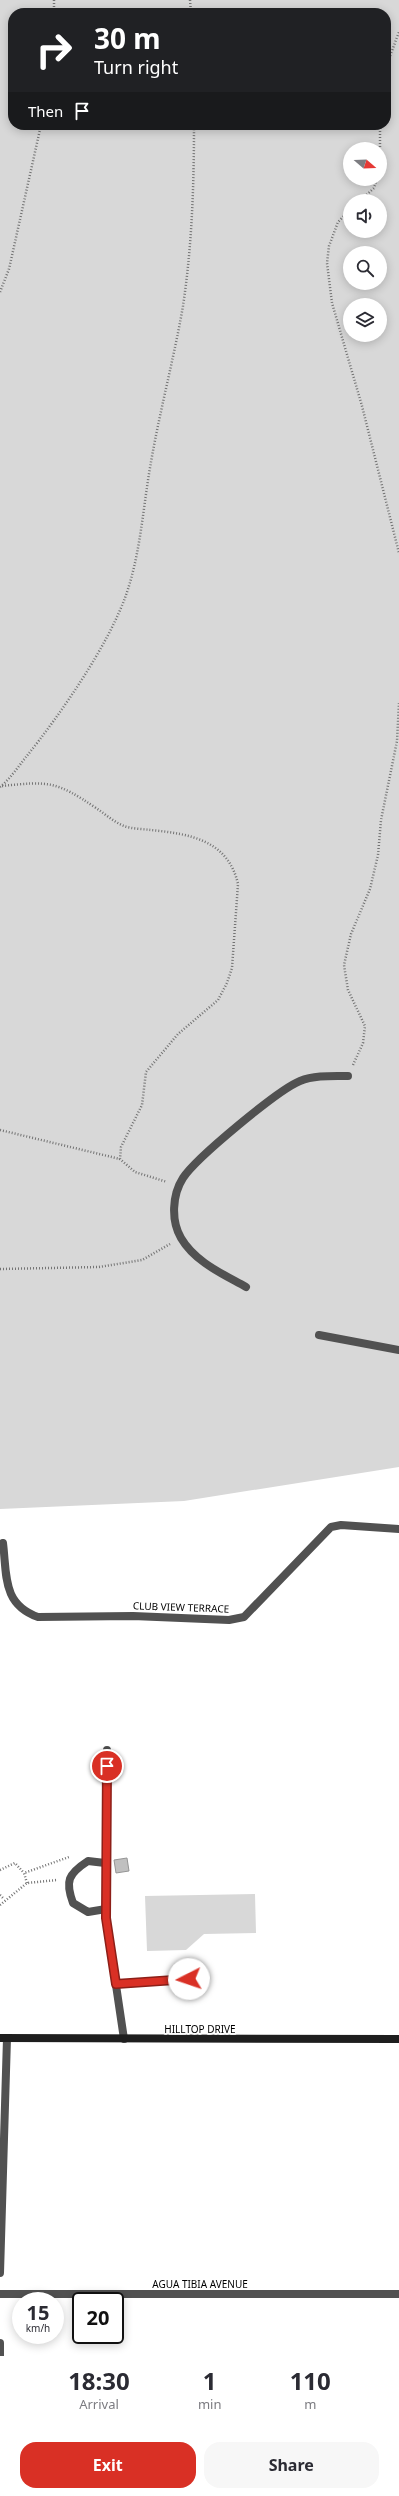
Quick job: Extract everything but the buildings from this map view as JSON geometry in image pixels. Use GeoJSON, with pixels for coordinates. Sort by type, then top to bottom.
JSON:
{"type":"FeatureCollection","features":[{"type":"Feature","properties":{"kind":"main road","name":"HILLTOP DRIVE"},"geometry":{"type":"LineString","coordinates":[[4,2038],[399,2040]]}},
{"type":"Feature","properties":{"kind":"street"},"geometry":{"type":"LineString","coordinates":[[246,1287],[195,1256],[181,1238],[174,1216],[175,1194],[183,1177],[201,1158],[282,1092],[300,1081],[322,1076],[348,1076]]}},
{"type":"Feature","properties":{"kind":"street"},"geometry":{"type":"LineString","coordinates":[[320,1336],[399,1350]]}},
{"type":"Feature","properties":{"kind":"street","name":"CLUB VIEW TERRACE"},"geometry":{"type":"LineString","coordinates":[[3,1543],[9,1593],[23,1612],[38,1617],[133,1616],[229,1620],[244,1617],[331,1527],[341,1525],[399,1528]]}},
{"type":"Feature","properties":{"kind":"street"},"geometry":{"type":"LineString","coordinates":[[107,1750],[105,1863],[106,1909],[124,2039]]}},
{"type":"Feature","properties":{"kind":"street"},"geometry":{"type":"LineString","coordinates":[[105,1863],[88,1861],[73,1870],[67,1887],[73,1903],[88,1912],[106,1909]]}},
{"type":"Feature","properties":{"kind":"street"},"geometry":{"type":"LineString","coordinates":[[116,1984],[189,1979]]}},
{"type":"Feature","properties":{"kind":"street"},"geometry":{"type":"LineString","coordinates":[[0,2273],[4,2038]]}},
{"type":"Feature","properties":{"kind":"street","name":"AGUA TIBIA AVENUE"},"geometry":{"type":"LineString","coordinates":[[0,2294],[399,2294]]}},
{"type":"Feature","properties":{"kind":"street"},"geometry":{"type":"LineString","coordinates":[[0,2343],[0,2356]]}},
{"type":"Feature","properties":{"kind":"path"},"geometry":{"type":"LineString","coordinates":[[391,54],[399,32]]}},
{"type":"Feature","properties":{"kind":"path"},"geometry":{"type":"LineString","coordinates":[[0,292],[9,269],[40,130]]}},
{"type":"Feature","properties":{"kind":"path"},"geometry":{"type":"LineString","coordinates":[[1,786],[45,733],[112,626],[126,595],[136,558],[151,462],[173,363],[183,303],[193,181],[194,130]]}},
{"type":"Feature","properties":{"kind":"path"},"geometry":{"type":"LineString","coordinates":[[380,130],[380,142]]}},
{"type":"Feature","properties":{"kind":"path"},"geometry":{"type":"LineString","coordinates":[[368,194],[375,186]]}},
{"type":"Feature","properties":{"kind":"path"},"geometry":{"type":"LineString","coordinates":[[343,217],[338,222],[329,246],[327,263],[332,302],[362,406],[399,553]]}},
{"type":"Feature","properties":{"kind":"path"},"geometry":{"type":"LineString","coordinates":[[348,1076],[363,1043],[365,1026],[348,990],[344,965],[351,934],[370,889],[378,855],[381,820],[397,741],[399,703]]}},
{"type":"Feature","properties":{"kind":"path"},"geometry":{"type":"LineString","coordinates":[[1,786],[38,782],[56,785],[125,827],[188,836],[204,842],[220,850],[230,861],[236,873],[238,884],[232,968],[227,984],[218,1000],[178,1034],[146,1072],[142,1105],[122,1147],[120,1159]]}},
{"type":"Feature","properties":{"kind":"path"},"geometry":{"type":"LineString","coordinates":[[0,1130],[120,1159],[135,1172],[172,1184],[175,1194]]}},
{"type":"Feature","properties":{"kind":"path"},"geometry":{"type":"LineString","coordinates":[[0,1269],[99,1267],[142,1260],[181,1238]]}},
{"type":"Feature","properties":{"kind":"path"},"geometry":{"type":"LineString","coordinates":[[24,1873],[69,1857]]}},
{"type":"Feature","properties":{"kind":"path"},"geometry":{"type":"LineString","coordinates":[[0,1870],[15,1863],[24,1873],[27,1883]]}},
{"type":"Feature","properties":{"kind":"path"},"geometry":{"type":"LineString","coordinates":[[0,1905],[4,1899],[27,1883],[57,1880]]}},
{"type":"Feature","properties":{"kind":"path"},"geometry":{"type":"LineString","coordinates":[[0,1895],[4,1899]]}},
{"type":"Feature","properties":{"kind":"shaded area"},"geometry":{"type":"Polygon","coordinates":[[[0,0],[399,0],[399,1467],[184,1501],[0,1509],[0,0]]]}},
{"type":"Feature","properties":{"kind":"shaded area"},"geometry":{"type":"Polygon","coordinates":[[[255,1894],[256,1933],[204,1934],[186,1950],[147,1951],[145,1896],[255,1894]]]}},
{"type":"Feature","properties":{"kind":"route"},"geometry":{"type":"LineString","coordinates":[[107,1766],[105,1863],[106,1918],[116,1984],[189,1979]]}}]}
